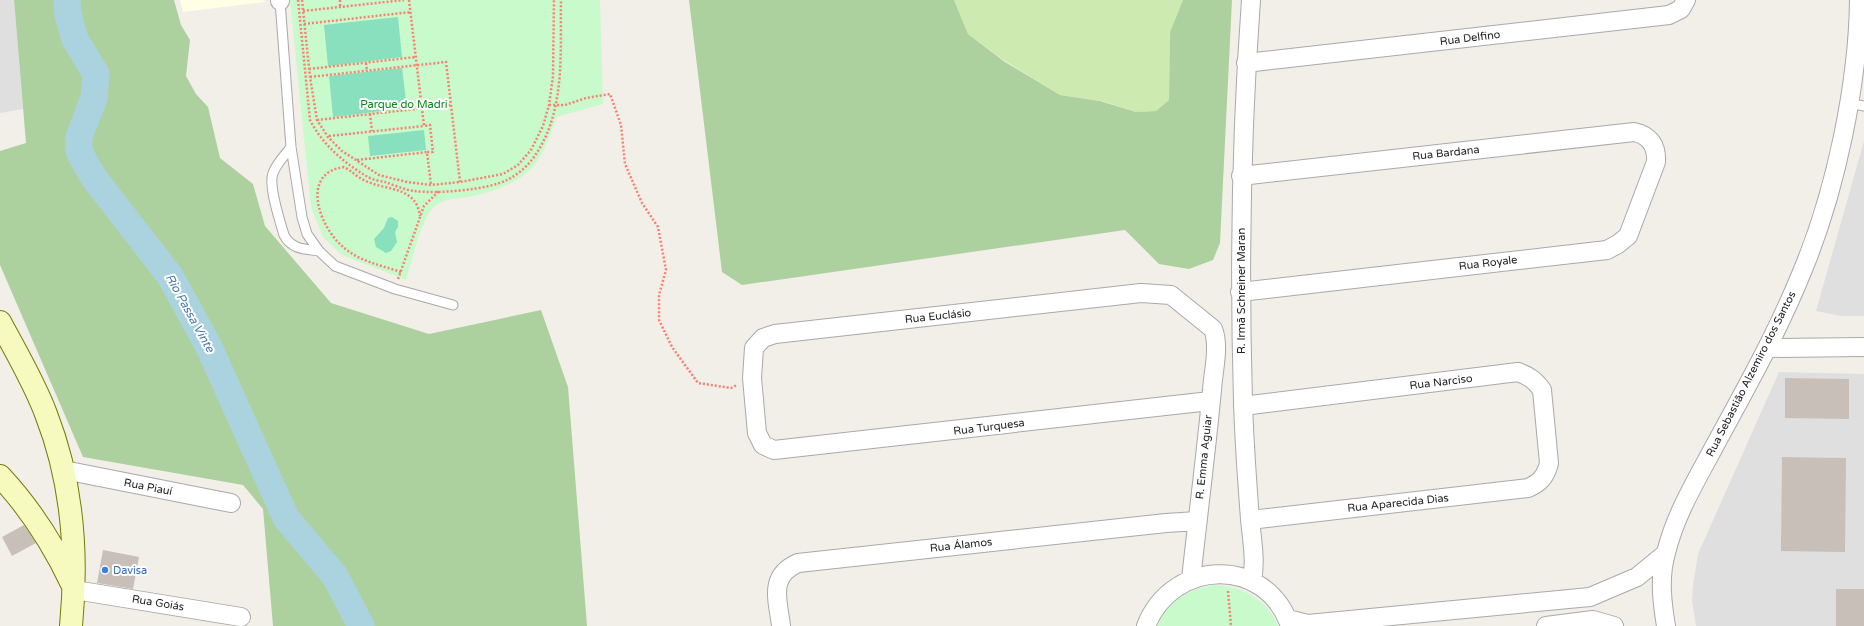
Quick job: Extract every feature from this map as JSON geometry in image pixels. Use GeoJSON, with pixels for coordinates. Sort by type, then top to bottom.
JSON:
{"type":"FeatureCollection","features":[{"type":"Feature","properties":{"kind":"main road"},"geometry":{"type":"LineString","coordinates":[[0,322],[46,413],[64,470],[71,509],[75,552],[75,590],[72,626]]}},
{"type":"Feature","properties":{"kind":"main road"},"geometry":{"type":"LineString","coordinates":[[0,476],[30,511],[43,530],[63,564],[75,590]]}},
{"type":"Feature","properties":{"kind":"street","name":"R. Irmã Schreiner Maran"},"geometry":{"type":"LineString","coordinates":[[1250,0],[1241,176],[1240,292],[1243,406],[1250,520],[1255,566],[1252,582]]}},
{"type":"Feature","properties":{"kind":"street","name":"Rua Delfino"},"geometry":{"type":"LineString","coordinates":[[1246,63],[1669,15],[1681,9],[1686,0]]}},
{"type":"Feature","properties":{"kind":"street","name":"Rua Sebastião Alzemiro dos Santos"},"geometry":{"type":"LineString","coordinates":[[1666,626],[1662,601],[1662,577],[1665,554],[1672,533],[1686,500],[1767,348],[1798,281],[1819,227],[1832,178],[1856,105],[1858,78],[1859,0]]}},
{"type":"Feature","properties":{"kind":"street","name":"Rua Bardana"},"geometry":{"type":"LineString","coordinates":[[1241,176],[1634,132],[1649,138]]}},
{"type":"Feature","properties":{"kind":"street","name":"Rua Royale"},"geometry":{"type":"LineString","coordinates":[[1240,292],[1607,250],[1628,236],[1646,190],[1657,158],[1654,145],[1649,138]]}},
{"type":"Feature","properties":{"kind":"street","name":"Rua Euclásio"},"geometry":{"type":"LineString","coordinates":[[768,449],[763,445],[757,433],[752,378],[754,348],[763,338],[775,334],[1141,293],[1171,295],[1212,329],[1215,335]]}},
{"type":"Feature","properties":{"kind":"street","name":"R. Emma Aguiar"},"geometry":{"type":"LineString","coordinates":[[1191,579],[1210,401],[1215,335]]}},
{"type":"Feature","properties":{"kind":"street"},"geometry":{"type":"LineString","coordinates":[[1767,348],[1864,347]]}},
{"type":"Feature","properties":{"kind":"street","name":"Rua Narciso"},"geometry":{"type":"LineString","coordinates":[[1243,406],[1518,372],[1528,376],[1536,382],[1542,390],[1549,462],[1543,479]]}},
{"type":"Feature","properties":{"kind":"street","name":"Rua Turquesa"},"geometry":{"type":"LineString","coordinates":[[768,449],[781,450],[1210,401]]}},
{"type":"Feature","properties":{"kind":"street","name":"Rua Piauí"},"geometry":{"type":"LineString","coordinates":[[64,470],[231,503]]}},
{"type":"Feature","properties":{"kind":"street","name":"Rua Aparecida Dias"},"geometry":{"type":"LineString","coordinates":[[1250,520],[1528,488],[1536,485],[1543,479]]}},
{"type":"Feature","properties":{"kind":"street","name":"Rua Álamos"},"geometry":{"type":"LineString","coordinates":[[781,626],[776,588],[784,572],[798,563],[1166,523],[1197,521]]}},
{"type":"Feature","properties":{"kind":"street"},"geometry":{"type":"LineString","coordinates":[[1146,626],[1150,615],[1166,594],[1176,586],[1191,579],[1213,574],[1226,574],[1252,582],[1273,597],[1289,622],[1308,624],[1590,597],[1638,577],[1665,554]]}},
{"type":"Feature","properties":{"kind":"street","name":"Rua Goiás"},"geometry":{"type":"LineString","coordinates":[[75,590],[241,617]]}},
{"type":"Feature","properties":{"kind":"street"},"geometry":{"type":"LineString","coordinates":[[1546,626],[1593,620],[1614,626]]}},
{"type":"Feature","properties":{"kind":"lane"},"geometry":{"type":"LineString","coordinates":[[286,0],[291,147],[302,217],[308,234],[318,251],[335,266],[395,289],[453,305]]}},
{"type":"Feature","properties":{"kind":"lane"},"geometry":{"type":"LineString","coordinates":[[291,147],[276,165],[272,175],[272,184],[284,235],[288,243],[293,247],[318,251]]}},
{"type":"Feature","properties":{"kind":"path"},"geometry":{"type":"LineString","coordinates":[[286,0],[310,120],[315,130],[336,155],[368,178],[414,191],[471,190],[506,180],[522,170],[540,147],[550,128],[556,105],[559,77],[561,0]]}},
{"type":"Feature","properties":{"kind":"path"},"geometry":{"type":"LineString","coordinates":[[302,0],[309,69],[317,120],[328,136],[342,151],[380,175],[407,182],[430,185],[460,182],[503,174],[518,165],[530,150],[543,126],[549,105],[552,76],[554,0]]}},
{"type":"Feature","properties":{"kind":"path"},"geometry":{"type":"LineString","coordinates":[[340,0],[340,7]]}},
{"type":"Feature","properties":{"kind":"path"},"geometry":{"type":"LineString","coordinates":[[303,11],[381,1],[404,0]]}},
{"type":"Feature","properties":{"kind":"path"},"geometry":{"type":"LineString","coordinates":[[409,0],[424,126]]}},
{"type":"Feature","properties":{"kind":"path"},"geometry":{"type":"LineString","coordinates":[[304,24],[411,12]]}},
{"type":"Feature","properties":{"kind":"path"},"geometry":{"type":"LineString","coordinates":[[309,69],[416,57]]}},
{"type":"Feature","properties":{"kind":"path"},"geometry":{"type":"LineString","coordinates":[[310,77],[446,62],[460,182]]}},
{"type":"Feature","properties":{"kind":"path"},"geometry":{"type":"LineString","coordinates":[[366,63],[367,71]]}},
{"type":"Feature","properties":{"kind":"path"},"geometry":{"type":"LineString","coordinates":[[549,105],[565,105],[586,98],[610,94],[621,124],[625,164],[642,203],[658,227],[666,270],[659,295],[659,320],[672,347],[698,383],[731,388],[752,378]]}},
{"type":"Feature","properties":{"kind":"path"},"geometry":{"type":"LineString","coordinates":[[317,120],[452,105]]}},
{"type":"Feature","properties":{"kind":"path"},"geometry":{"type":"LineString","coordinates":[[370,114],[372,131]]}},
{"type":"Feature","properties":{"kind":"path"},"geometry":{"type":"LineString","coordinates":[[328,136],[430,125],[433,152],[357,160]]}},
{"type":"Feature","properties":{"kind":"path"},"geometry":{"type":"LineString","coordinates":[[427,152],[430,185]]}},
{"type":"Feature","properties":{"kind":"path"},"geometry":{"type":"LineString","coordinates":[[401,272],[361,259],[342,246],[331,235],[324,220],[318,203],[317,191],[323,175],[334,169],[344,168],[355,173],[366,181],[400,191],[410,196],[419,206],[420,216]]}},
{"type":"Feature","properties":{"kind":"path"},"geometry":{"type":"LineString","coordinates":[[395,289],[424,206],[439,190]]}},
{"type":"Feature","properties":{"kind":"path"},"geometry":{"type":"LineString","coordinates":[[1226,574],[1231,626]]}},
{"type":"Feature","properties":{"kind":"shaded area"},"geometry":{"type":"Polygon","coordinates":[[[0,0],[14,0],[23,109],[0,113],[0,0]]]}},
{"type":"Feature","properties":{"kind":"shaded area"},"geometry":{"type":"Polygon","coordinates":[[[180,0],[264,0],[265,2],[183,12],[180,0]]]}},
{"type":"Feature","properties":{"kind":"shaded area"},"geometry":{"type":"Polygon","coordinates":[[[1864,141],[1864,316],[1841,316],[1816,311],[1864,141]]]}},
{"type":"Feature","properties":{"kind":"shaded area"},"geometry":{"type":"Polygon","coordinates":[[[1779,372],[1864,374],[1864,626],[1696,626],[1692,601],[1698,554],[1779,372]]]}},
{"type":"Feature","properties":{"kind":"green space"},"geometry":{"type":"Polygon","coordinates":[[[14,0],[174,0],[181,25],[190,40],[186,76],[196,94],[208,107],[220,158],[253,184],[265,226],[331,303],[429,334],[541,310],[568,387],[587,626],[273,626],[263,509],[243,485],[83,457],[0,265],[0,151],[26,143],[14,0]]]}},
{"type":"Feature","properties":{"kind":"green space","name":"Parque do Madri"},"geometry":{"type":"Polygon","coordinates":[[[290,0],[600,0],[603,104],[557,117],[546,146],[538,160],[523,176],[493,191],[446,200],[434,207],[425,220],[421,230],[406,280],[342,255],[323,237],[311,207],[290,0]]]}},
{"type":"Feature","properties":{"kind":"green space"},"geometry":{"type":"Polygon","coordinates":[[[689,0],[954,0],[968,34],[1005,62],[1060,95],[1100,101],[1136,112],[1156,111],[1169,100],[1170,32],[1183,0],[1232,0],[1220,243],[1213,260],[1189,269],[1159,264],[1125,230],[742,285],[722,272],[689,0]]]}},
{"type":"Feature","properties":{"kind":"green space"},"geometry":{"type":"Polygon","coordinates":[[[954,0],[1183,0],[1170,32],[1169,100],[1156,111],[1136,112],[1102,101],[1060,95],[1002,59],[968,34],[954,0]]]}},
{"type":"Feature","properties":{"kind":"green space"},"geometry":{"type":"Polygon","coordinates":[[[398,17],[402,57],[328,66],[324,25],[398,17]]]}},
{"type":"Feature","properties":{"kind":"green space"},"geometry":{"type":"Polygon","coordinates":[[[402,68],[407,108],[333,117],[329,76],[402,68]]]}},
{"type":"Feature","properties":{"kind":"green space"},"geometry":{"type":"Polygon","coordinates":[[[424,130],[426,150],[370,156],[368,136],[424,130]]]}},
{"type":"Feature","properties":{"kind":"green space"},"geometry":{"type":"Polygon","coordinates":[[[392,217],[398,221],[398,227],[395,232],[397,242],[391,251],[386,253],[376,247],[374,239],[384,228],[388,218],[392,217]]]}},
{"type":"Feature","properties":{"kind":"green space"},"geometry":{"type":"Polygon","coordinates":[[[1214,585],[1244,591],[1260,601],[1267,608],[1278,626],[1158,626],[1162,617],[1173,603],[1188,593],[1214,585]]]}},
{"type":"Feature","properties":{"kind":"building"},"geometry":{"type":"Polygon","coordinates":[[[1785,378],[1849,379],[1849,419],[1785,418],[1785,378]]]}},
{"type":"Feature","properties":{"kind":"building"},"geometry":{"type":"Polygon","coordinates":[[[1782,457],[1846,458],[1845,552],[1781,551],[1782,457]]]}},
{"type":"Feature","properties":{"kind":"building"},"geometry":{"type":"Polygon","coordinates":[[[24,525],[36,543],[12,556],[2,537],[24,525]]]}},
{"type":"Feature","properties":{"kind":"building"},"geometry":{"type":"Polygon","coordinates":[[[103,550],[139,557],[133,589],[97,583],[103,550]]]}},
{"type":"Feature","properties":{"kind":"building"},"geometry":{"type":"Polygon","coordinates":[[[1836,589],[1864,589],[1864,626],[1836,626],[1836,589]]]}},
{"type":"Feature","properties":{"kind":"waterway","name":"Rio Passa Vinte"},"geometry":{"type":"LineString","coordinates":[[67,0],[68,15],[75,39],[96,74],[94,98],[79,137],[79,152],[94,178],[170,276],[208,345],[286,518],[335,576],[361,626]]}},
{"type":"Feature","properties":{"kind":"place","name":"Davisa"},"geometry":{"type":"Point","coordinates":[105,570]}}]}
